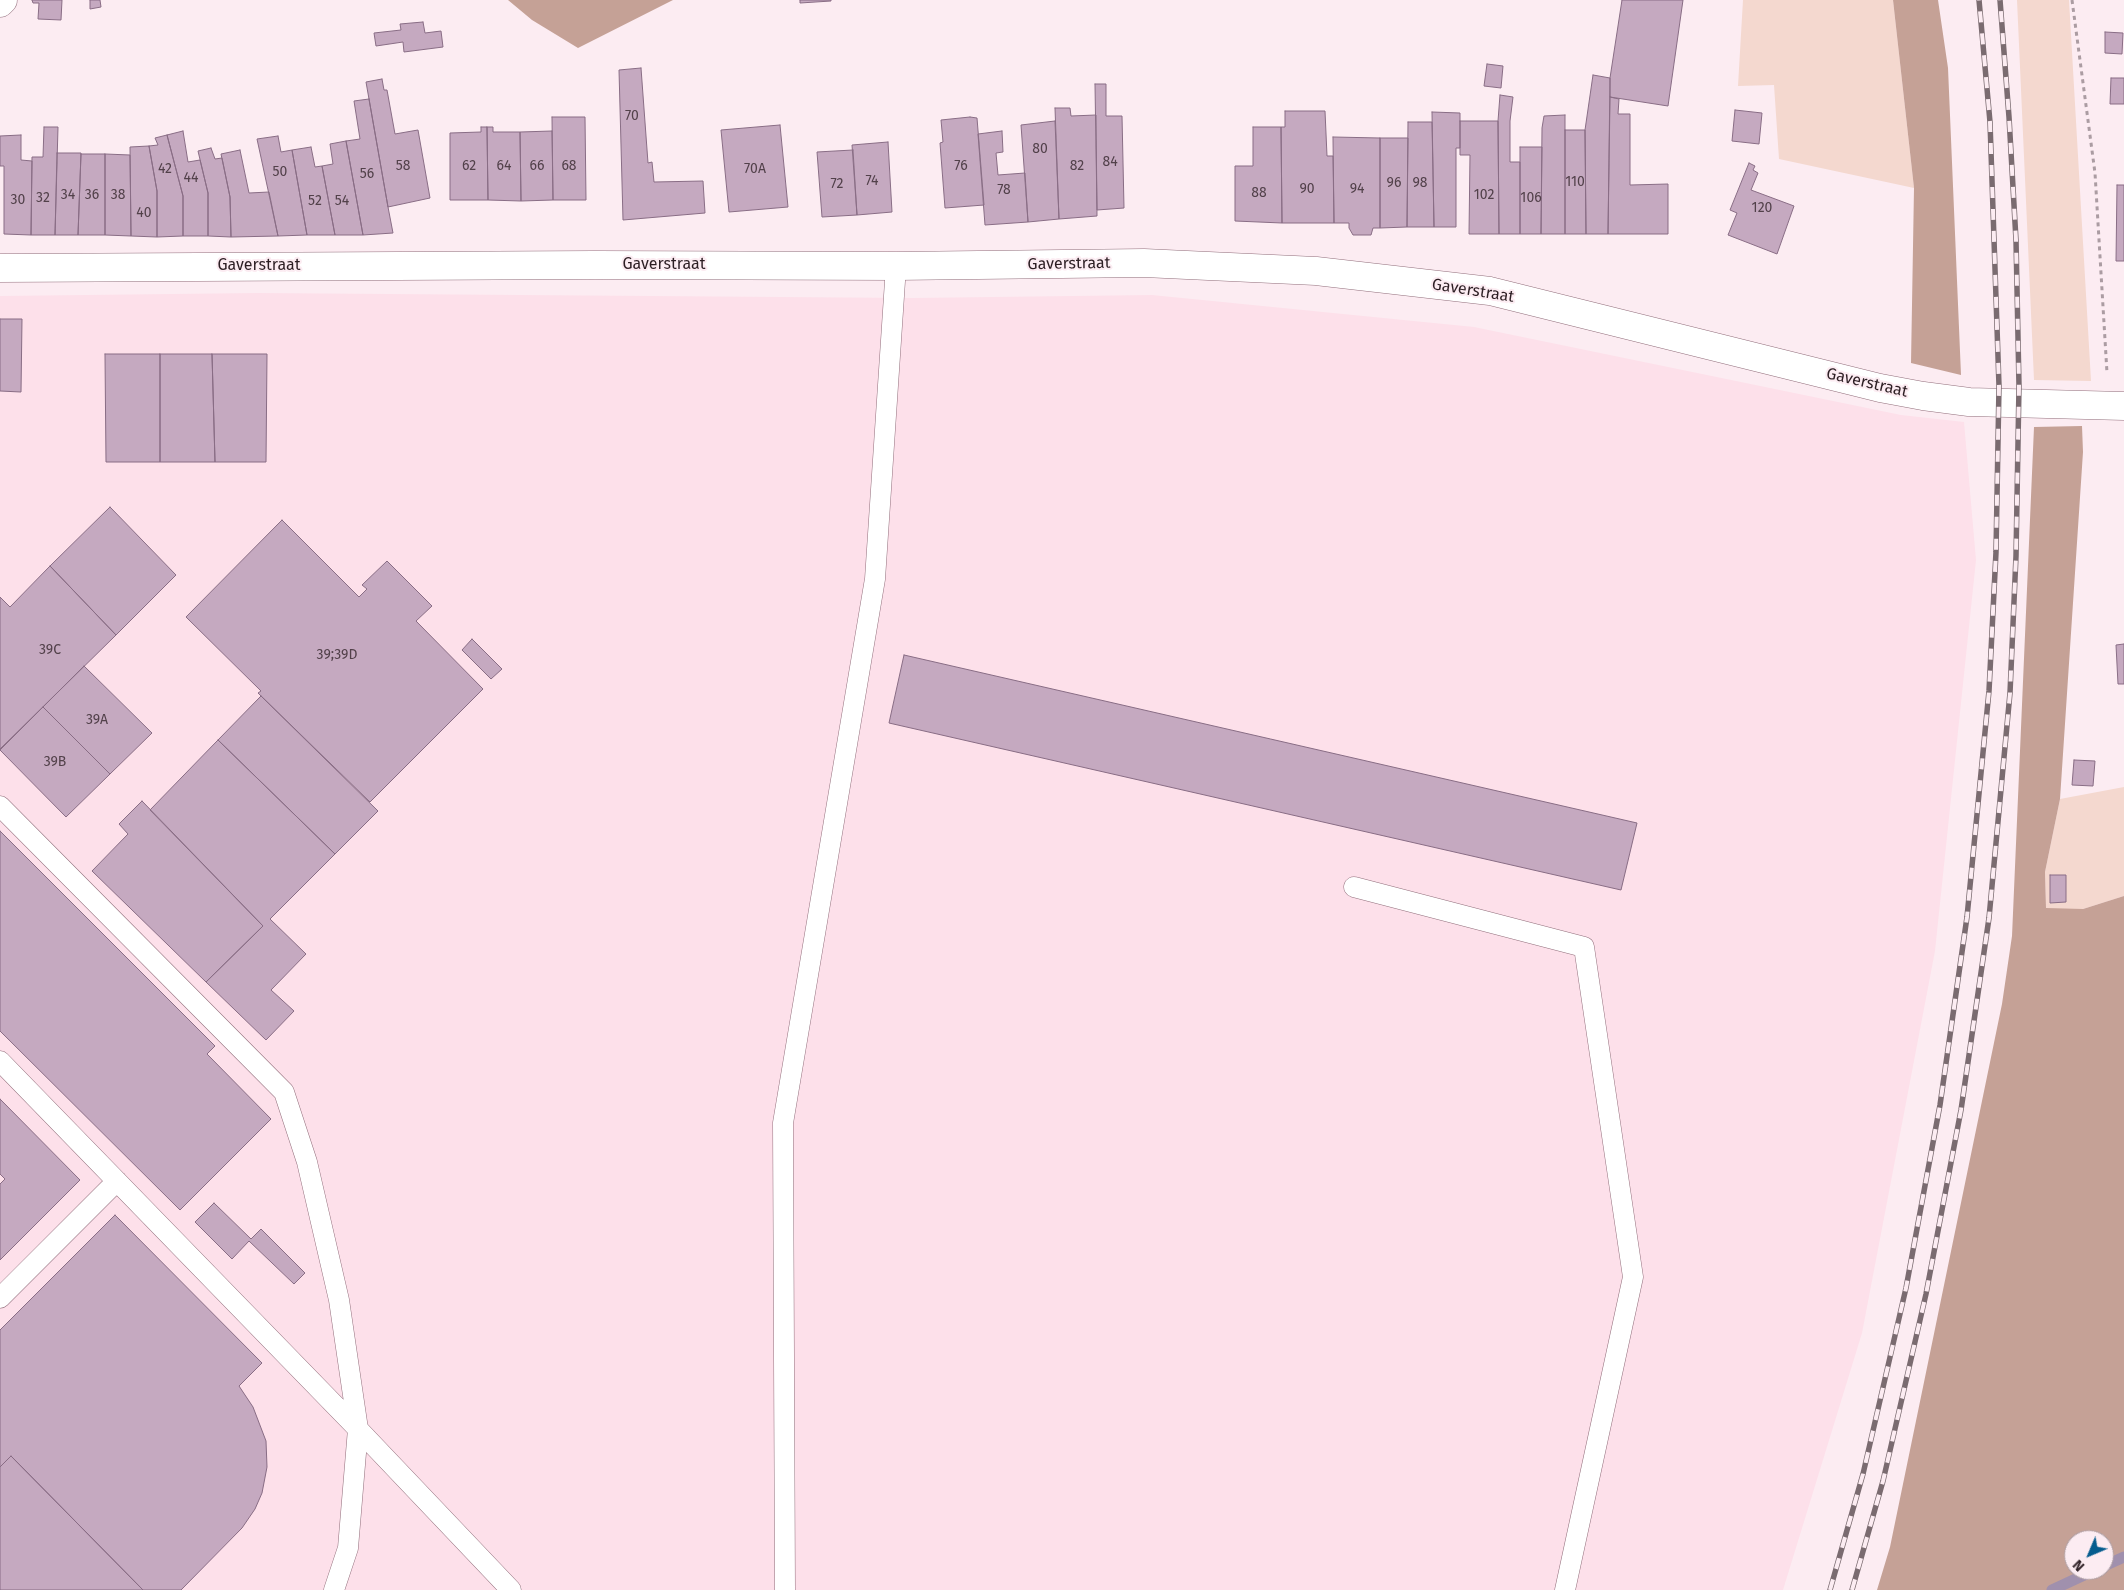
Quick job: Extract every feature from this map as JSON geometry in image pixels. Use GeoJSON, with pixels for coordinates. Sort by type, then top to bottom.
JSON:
{"type":"FeatureCollection","features":[{"type":"Feature","properties":{"kind":"street"},"geometry":{"type":"LineString","coordinates":[[0,3],[3,0]]}},
{"type":"Feature","properties":{"kind":"street","name":"Gaverstraat"},"geometry":{"type":"LineString","coordinates":[[0,268],[585,265],[896,266],[1144,263],[1316,271],[1490,291],[1880,388],[1923,396],[1969,402],[2117,406]]}},
{"type":"Feature","properties":{"kind":"lane"},"geometry":{"type":"LineString","coordinates":[[786,1590],[783,1123],[875,579],[896,266]]}},
{"type":"Feature","properties":{"kind":"lane"},"geometry":{"type":"LineString","coordinates":[[0,806],[284,1092],[307,1162],[339,1300],[358,1429],[348,1548],[334,1590]]}},
{"type":"Feature","properties":{"kind":"lane"},"geometry":{"type":"LineString","coordinates":[[1354,887],[1584,946],[1633,1277],[1565,1590]]}},
{"type":"Feature","properties":{"kind":"lane"},"geometry":{"type":"LineString","coordinates":[[0,1060],[358,1429],[511,1590]]}},
{"type":"Feature","properties":{"kind":"lane"},"geometry":{"type":"LineString","coordinates":[[0,1298],[117,1181]]}},
{"type":"Feature","properties":{"kind":"path"},"geometry":{"type":"LineString","coordinates":[[2072,0],[2095,173],[2117,406]]}},
{"type":"Feature","properties":{"kind":"shaded area"},"geometry":{"type":"Polygon","coordinates":[[[508,0],[673,0],[578,48],[532,20],[508,0]]]}},
{"type":"Feature","properties":{"kind":"shaded area"},"geometry":{"type":"Polygon","coordinates":[[[1743,0],[1893,0],[1914,188],[1779,159],[1774,85],[1738,86],[1743,0]]]}},
{"type":"Feature","properties":{"kind":"shaded area"},"geometry":{"type":"Polygon","coordinates":[[[1893,0],[1938,0],[1948,68],[1961,375],[1911,363],[1914,188],[1893,0]]]}},
{"type":"Feature","properties":{"kind":"shaded area"},"geometry":{"type":"Polygon","coordinates":[[[2017,0],[2069,0],[2091,381],[2034,380],[2017,0]]]}},
{"type":"Feature","properties":{"kind":"shaded area"},"geometry":{"type":"Polygon","coordinates":[[[258,293],[913,298],[1152,295],[1474,327],[1901,415],[1964,422],[1976,560],[1935,951],[1862,1333],[1783,1590],[0,1590],[0,296],[258,293]]]}},
{"type":"Feature","properties":{"kind":"shaded area"},"geometry":{"type":"Polygon","coordinates":[[[2082,426],[2083,452],[2060,799],[2045,872],[2046,908],[2083,909],[2124,896],[2124,1590],[1877,1590],[1890,1547],[2002,1004],[2012,936],[2034,427],[2082,426]]]}},
{"type":"Feature","properties":{"kind":"shaded area"},"geometry":{"type":"Polygon","coordinates":[[[2124,787],[2124,896],[2083,909],[2046,909],[2045,872],[2060,799],[2124,787]]]}},
{"type":"Feature","properties":{"kind":"building"},"geometry":{"type":"Polygon","coordinates":[[[32,0],[62,0],[61,20],[38,19],[39,3],[33,3],[32,0]]]}},
{"type":"Feature","properties":{"kind":"building"},"geometry":{"type":"Polygon","coordinates":[[[90,0],[100,0],[101,7],[90,9],[90,0]]]}},
{"type":"Feature","properties":{"kind":"building"},"geometry":{"type":"Polygon","coordinates":[[[800,0],[831,0],[831,1],[800,3],[800,0]]]}},
{"type":"Feature","properties":{"kind":"building"},"geometry":{"type":"Polygon","coordinates":[[[1622,0],[1683,0],[1668,106],[1610,97],[1610,78],[1622,0]]]}},
{"type":"Feature","properties":{"kind":"building"},"geometry":{"type":"Polygon","coordinates":[[[423,22],[425,33],[441,31],[443,47],[404,52],[403,42],[376,46],[374,33],[401,30],[400,24],[423,22]]]}},
{"type":"Feature","properties":{"kind":"building"},"geometry":{"type":"Polygon","coordinates":[[[2105,32],[2123,33],[2122,54],[2105,53],[2105,32]]]}},
{"type":"Feature","properties":{"kind":"building"},"geometry":{"type":"Polygon","coordinates":[[[1487,64],[1503,66],[1501,88],[1484,86],[1487,64]]]}},
{"type":"Feature","properties":{"kind":"building"},"geometry":{"type":"Polygon","coordinates":[[[641,68],[648,163],[652,162],[654,182],[703,181],[705,213],[623,220],[619,70],[641,68]]]}},
{"type":"Feature","properties":{"kind":"building"},"geometry":{"type":"Polygon","coordinates":[[[1593,75],[1610,78],[1608,234],[1586,234],[1585,130],[1593,75]]]}},
{"type":"Feature","properties":{"kind":"building"},"geometry":{"type":"Polygon","coordinates":[[[2111,78],[2124,78],[2124,104],[2110,104],[2111,78]]]}},
{"type":"Feature","properties":{"kind":"building"},"geometry":{"type":"Polygon","coordinates":[[[382,79],[384,90],[387,90],[395,134],[418,130],[430,198],[388,207],[366,82],[382,79]]]}},
{"type":"Feature","properties":{"kind":"building"},"geometry":{"type":"Polygon","coordinates":[[[1095,84],[1106,84],[1106,116],[1122,116],[1124,208],[1097,210],[1095,84]]]}},
{"type":"Feature","properties":{"kind":"building"},"geometry":{"type":"Polygon","coordinates":[[[1500,95],[1513,97],[1510,121],[1510,162],[1520,162],[1520,234],[1499,234],[1498,121],[1500,95]]]}},
{"type":"Feature","properties":{"kind":"building"},"geometry":{"type":"Polygon","coordinates":[[[1610,97],[1619,99],[1618,114],[1630,114],[1630,185],[1668,184],[1668,234],[1608,234],[1610,97]]]}},
{"type":"Feature","properties":{"kind":"building"},"geometry":{"type":"Polygon","coordinates":[[[369,99],[393,233],[363,235],[346,141],[360,139],[354,101],[369,99]]]}},
{"type":"Feature","properties":{"kind":"building"},"geometry":{"type":"Polygon","coordinates":[[[1055,108],[1070,108],[1071,116],[1096,115],[1097,216],[1059,219],[1055,108]]]}},
{"type":"Feature","properties":{"kind":"building"},"geometry":{"type":"Polygon","coordinates":[[[1735,110],[1762,113],[1759,144],[1732,141],[1735,110]]]}},
{"type":"Feature","properties":{"kind":"building"},"geometry":{"type":"Polygon","coordinates":[[[1285,111],[1325,111],[1327,156],[1333,156],[1334,223],[1282,223],[1281,127],[1285,127],[1285,111]]]}},
{"type":"Feature","properties":{"kind":"building"},"geometry":{"type":"Polygon","coordinates":[[[1432,112],[1460,113],[1460,148],[1456,148],[1456,227],[1434,227],[1432,112]]]}},
{"type":"Feature","properties":{"kind":"building"},"geometry":{"type":"Polygon","coordinates":[[[1565,115],[1565,234],[1541,234],[1542,128],[1544,116],[1565,115]]]}},
{"type":"Feature","properties":{"kind":"building"},"geometry":{"type":"Polygon","coordinates":[[[552,117],[585,117],[586,200],[553,200],[552,117]]]}},
{"type":"Feature","properties":{"kind":"building"},"geometry":{"type":"Polygon","coordinates":[[[977,118],[984,205],[945,208],[940,143],[943,142],[941,120],[977,118]]]}},
{"type":"Feature","properties":{"kind":"building"},"geometry":{"type":"Polygon","coordinates":[[[1055,121],[1059,219],[1028,222],[1021,125],[1055,121]]]}},
{"type":"Feature","properties":{"kind":"building"},"geometry":{"type":"Polygon","coordinates":[[[1460,121],[1498,121],[1499,234],[1469,234],[1470,155],[1460,155],[1460,121]]]}},
{"type":"Feature","properties":{"kind":"building"},"geometry":{"type":"Polygon","coordinates":[[[1408,122],[1432,122],[1434,227],[1407,227],[1408,122]]]}},
{"type":"Feature","properties":{"kind":"building"},"geometry":{"type":"Polygon","coordinates":[[[780,125],[788,207],[729,212],[721,130],[780,125]]]}},
{"type":"Feature","properties":{"kind":"building"},"geometry":{"type":"Polygon","coordinates":[[[44,127],[58,127],[55,235],[31,235],[32,157],[43,157],[44,127]]]}},
{"type":"Feature","properties":{"kind":"building"},"geometry":{"type":"Polygon","coordinates":[[[481,127],[487,127],[488,200],[450,200],[450,133],[481,132],[481,127]]]}},
{"type":"Feature","properties":{"kind":"building"},"geometry":{"type":"Polygon","coordinates":[[[487,127],[493,127],[493,132],[520,132],[521,201],[488,200],[487,127]]]}},
{"type":"Feature","properties":{"kind":"building"},"geometry":{"type":"Polygon","coordinates":[[[1253,127],[1281,127],[1282,223],[1235,221],[1235,166],[1253,166],[1253,127]]]}},
{"type":"Feature","properties":{"kind":"building"},"geometry":{"type":"Polygon","coordinates":[[[1565,130],[1585,130],[1586,234],[1565,234],[1565,130]]]}},
{"type":"Feature","properties":{"kind":"building"},"geometry":{"type":"Polygon","coordinates":[[[183,131],[188,162],[200,160],[208,193],[208,236],[183,236],[183,196],[167,135],[183,131]]]}},
{"type":"Feature","properties":{"kind":"building"},"geometry":{"type":"Polygon","coordinates":[[[552,131],[553,200],[521,201],[520,132],[552,131]]]}},
{"type":"Feature","properties":{"kind":"building"},"geometry":{"type":"Polygon","coordinates":[[[1002,131],[1003,152],[996,153],[998,175],[1025,173],[1028,222],[985,225],[978,134],[1002,131]]]}},
{"type":"Feature","properties":{"kind":"building"},"geometry":{"type":"Polygon","coordinates":[[[21,135],[21,160],[32,161],[31,235],[4,234],[4,166],[0,166],[0,136],[21,135]]]}},
{"type":"Feature","properties":{"kind":"building"},"geometry":{"type":"Polygon","coordinates":[[[167,135],[183,196],[183,236],[157,237],[157,191],[149,146],[158,145],[155,138],[167,135]]]}},
{"type":"Feature","properties":{"kind":"building"},"geometry":{"type":"Polygon","coordinates":[[[278,136],[281,152],[292,150],[307,235],[278,236],[257,139],[278,136]]]}},
{"type":"Feature","properties":{"kind":"building"},"geometry":{"type":"Polygon","coordinates":[[[1333,137],[1380,138],[1380,228],[1373,228],[1371,235],[1353,235],[1349,228],[1349,223],[1334,223],[1333,137]]]}},
{"type":"Feature","properties":{"kind":"building"},"geometry":{"type":"Polygon","coordinates":[[[1380,138],[1408,138],[1407,227],[1380,228],[1380,138]]]}},
{"type":"Feature","properties":{"kind":"building"},"geometry":{"type":"Polygon","coordinates":[[[346,141],[363,235],[335,235],[322,166],[333,164],[330,144],[346,141]]]}},
{"type":"Feature","properties":{"kind":"building"},"geometry":{"type":"Polygon","coordinates":[[[888,142],[892,212],[857,215],[852,145],[888,142]]]}},
{"type":"Feature","properties":{"kind":"building"},"geometry":{"type":"Polygon","coordinates":[[[149,146],[157,191],[157,237],[131,236],[130,147],[149,146]]]}},
{"type":"Feature","properties":{"kind":"building"},"geometry":{"type":"Polygon","coordinates":[[[311,147],[315,167],[322,166],[335,235],[307,235],[292,150],[311,147]]]}},
{"type":"Feature","properties":{"kind":"building"},"geometry":{"type":"Polygon","coordinates":[[[1520,147],[1542,147],[1541,234],[1520,234],[1520,147]]]}},
{"type":"Feature","properties":{"kind":"building"},"geometry":{"type":"Polygon","coordinates":[[[211,148],[215,159],[222,158],[230,197],[231,237],[208,236],[208,193],[198,151],[211,148]]]}},
{"type":"Feature","properties":{"kind":"building"},"geometry":{"type":"Polygon","coordinates":[[[240,150],[249,193],[269,192],[278,236],[231,237],[230,197],[221,154],[240,150]]]}},
{"type":"Feature","properties":{"kind":"building"},"geometry":{"type":"Polygon","coordinates":[[[853,150],[857,215],[822,217],[817,152],[853,150]]]}},
{"type":"Feature","properties":{"kind":"building"},"geometry":{"type":"Polygon","coordinates":[[[57,153],[81,153],[78,235],[55,235],[57,153]]]}},
{"type":"Feature","properties":{"kind":"building"},"geometry":{"type":"Polygon","coordinates":[[[81,154],[105,154],[105,235],[78,235],[81,154]]]}},
{"type":"Feature","properties":{"kind":"building"},"geometry":{"type":"Polygon","coordinates":[[[105,154],[130,155],[131,236],[105,235],[105,154]]]}},
{"type":"Feature","properties":{"kind":"building"},"geometry":{"type":"Polygon","coordinates":[[[1749,163],[1755,166],[1753,170],[1758,173],[1751,190],[1794,206],[1777,254],[1728,235],[1737,213],[1730,210],[1749,163]]]}},
{"type":"Feature","properties":{"kind":"building"},"geometry":{"type":"Polygon","coordinates":[[[2117,185],[2124,185],[2124,261],[2116,261],[2117,185]]]}},
{"type":"Feature","properties":{"kind":"building"},"geometry":{"type":"Polygon","coordinates":[[[0,319],[22,319],[21,392],[0,391],[0,319]]]}},
{"type":"Feature","properties":{"kind":"building"},"geometry":{"type":"Polygon","coordinates":[[[105,354],[160,354],[160,462],[106,462],[105,354]]]}},
{"type":"Feature","properties":{"kind":"building"},"geometry":{"type":"Polygon","coordinates":[[[160,354],[212,354],[215,462],[160,462],[160,354]]]}},
{"type":"Feature","properties":{"kind":"building"},"geometry":{"type":"Polygon","coordinates":[[[212,354],[267,354],[266,462],[215,462],[212,354]]]}},
{"type":"Feature","properties":{"kind":"building"},"geometry":{"type":"Polygon","coordinates":[[[110,507],[176,575],[116,635],[50,566],[110,507]]]}},
{"type":"Feature","properties":{"kind":"building"},"geometry":{"type":"Polygon","coordinates":[[[282,520],[359,597],[367,589],[362,585],[387,561],[432,606],[416,621],[483,689],[370,802],[258,693],[261,691],[186,617],[282,520]]]}},
{"type":"Feature","properties":{"kind":"building"},"geometry":{"type":"Polygon","coordinates":[[[50,566],[116,635],[0,749],[0,597],[10,607],[50,566]]]}},
{"type":"Feature","properties":{"kind":"building"},"geometry":{"type":"Polygon","coordinates":[[[472,639],[502,669],[491,679],[462,650],[472,639]]]}},
{"type":"Feature","properties":{"kind":"building"},"geometry":{"type":"Polygon","coordinates":[[[2124,644],[2124,684],[2118,684],[2116,645],[2124,644]]]}},
{"type":"Feature","properties":{"kind":"building"},"geometry":{"type":"Polygon","coordinates":[[[904,655],[1637,823],[1621,890],[889,723],[904,655]]]}},
{"type":"Feature","properties":{"kind":"building"},"geometry":{"type":"Polygon","coordinates":[[[84,666],[152,733],[110,774],[43,707],[84,666]]]}},
{"type":"Feature","properties":{"kind":"building"},"geometry":{"type":"Polygon","coordinates":[[[261,696],[378,811],[335,854],[218,740],[261,696]]]}},
{"type":"Feature","properties":{"kind":"building"},"geometry":{"type":"Polygon","coordinates":[[[43,707],[110,774],[66,817],[0,750],[43,707]]]}},
{"type":"Feature","properties":{"kind":"building"},"geometry":{"type":"Polygon","coordinates":[[[218,740],[335,854],[270,919],[306,954],[271,990],[294,1011],[266,1040],[206,982],[263,926],[150,810],[218,740]]]}},
{"type":"Feature","properties":{"kind":"building"},"geometry":{"type":"Polygon","coordinates":[[[2074,760],[2095,761],[2093,786],[2072,785],[2074,760]]]}},
{"type":"Feature","properties":{"kind":"building"},"geometry":{"type":"Polygon","coordinates":[[[142,801],[263,926],[206,982],[92,871],[128,834],[119,824],[142,801]]]}},
{"type":"Feature","properties":{"kind":"building"},"geometry":{"type":"Polygon","coordinates":[[[0,831],[215,1046],[207,1054],[271,1119],[180,1210],[0,1031],[0,831]]]}},
{"type":"Feature","properties":{"kind":"building"},"geometry":{"type":"Polygon","coordinates":[[[2050,875],[2066,875],[2066,902],[2050,903],[2050,875]]]}},
{"type":"Feature","properties":{"kind":"building"},"geometry":{"type":"Polygon","coordinates":[[[0,1099],[80,1180],[0,1260],[0,1184],[5,1179],[0,1174],[0,1099]]]}},
{"type":"Feature","properties":{"kind":"building"},"geometry":{"type":"Polygon","coordinates":[[[214,1203],[251,1239],[261,1229],[305,1273],[294,1284],[249,1241],[232,1259],[195,1222],[214,1203]]]}},
{"type":"Feature","properties":{"kind":"building"},"geometry":{"type":"Polygon","coordinates":[[[115,1215],[262,1363],[239,1386],[253,1407],[266,1441],[267,1467],[262,1493],[255,1509],[242,1528],[181,1590],[143,1590],[11,1456],[0,1467],[0,1330],[115,1215]]]}},
{"type":"Feature","properties":{"kind":"building"},"geometry":{"type":"Polygon","coordinates":[[[11,1456],[143,1590],[0,1590],[0,1467],[11,1456]]]}},
{"type":"Feature","properties":{"kind":"waterway"},"geometry":{"type":"LineString","coordinates":[[2114,1562],[2124,1557]]}},
{"type":"Feature","properties":{"kind":"waterway"},"geometry":{"type":"LineString","coordinates":[[2052,1590],[2074,1580]]}},
{"type":"Feature","properties":{"kind":"railway"},"geometry":{"type":"LineString","coordinates":[[1830,1590],[1863,1474],[1906,1288],[1940,1105],[1967,917],[1989,691],[1996,552],[1999,386],[1990,122],[1979,0]]}},
{"type":"Feature","properties":{"kind":"railway"},"geometry":{"type":"LineString","coordinates":[[1852,1590],[1883,1481],[1926,1294],[1961,1110],[1989,918],[2010,693],[2016,556],[2019,386],[2016,240],[2000,0]]}}]}
